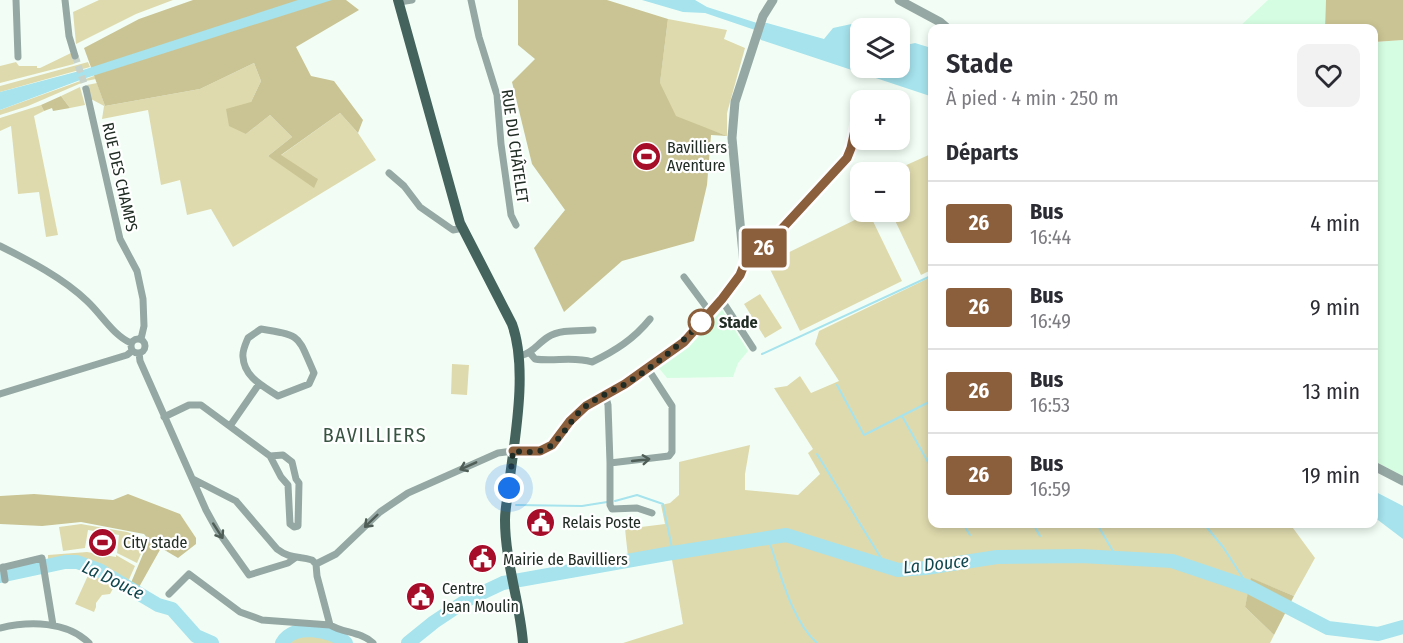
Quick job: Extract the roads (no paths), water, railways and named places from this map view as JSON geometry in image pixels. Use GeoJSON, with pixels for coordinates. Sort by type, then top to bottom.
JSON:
{"type":"FeatureCollection","features":[{"type":"Feature","properties":{"kind":"main road"},"geometry":{"type":"LineString","coordinates":[[399,1],[463,228],[512,324],[525,355],[505,517],[510,569],[523,643]]}},
{"type":"Feature","properties":{"kind":"street"},"geometry":{"type":"LineString","coordinates":[[16,0],[18,57]]}},
{"type":"Feature","properties":{"kind":"street"},"geometry":{"type":"LineString","coordinates":[[65,0],[69,36],[75,56]]}},
{"type":"Feature","properties":{"kind":"street"},"geometry":{"type":"LineString","coordinates":[[399,1],[412,0]]}},
{"type":"Feature","properties":{"kind":"street","name":"RUE DU CHÂTELET"},"geometry":{"type":"LineString","coordinates":[[471,0],[479,37],[497,95],[511,215],[516,225]]}},
{"type":"Feature","properties":{"kind":"street"},"geometry":{"type":"LineString","coordinates":[[316,564],[336,554],[380,512],[408,493],[498,453],[540,451],[552,445],[574,417],[586,406],[648,369],[684,342],[722,299],[740,275],[744,261],[732,138],[735,102],[766,8],[773,0]]}},
{"type":"Feature","properties":{"kind":"street"},"geometry":{"type":"LineString","coordinates":[[899,0],[942,24]]}},
{"type":"Feature","properties":{"kind":"street","name":"RUE DES CHAMPS"},"geometry":{"type":"LineString","coordinates":[[86,89],[120,239],[137,271],[141,290],[144,326],[141,339],[145,347],[134,349]]}},
{"type":"Feature","properties":{"kind":"street"},"geometry":{"type":"LineString","coordinates":[[744,261],[754,259],[847,158],[850,150]]}},
{"type":"Feature","properties":{"kind":"street"},"geometry":{"type":"LineString","coordinates":[[389,173],[404,186],[420,207],[453,230],[463,228]]}},
{"type":"Feature","properties":{"kind":"street"},"geometry":{"type":"LineString","coordinates":[[0,246],[60,280],[87,300],[134,349],[206,510],[217,530],[249,575],[288,563],[296,558]]}},
{"type":"Feature","properties":{"kind":"street"},"geometry":{"type":"LineString","coordinates":[[684,277],[710,312]]}},
{"type":"Feature","properties":{"kind":"street"},"geometry":{"type":"LineString","coordinates":[[722,299],[753,348]]}},
{"type":"Feature","properties":{"kind":"street"},"geometry":{"type":"LineString","coordinates":[[593,330],[549,336],[525,355],[535,360],[579,358],[592,362],[637,335],[650,319]]}},
{"type":"Feature","properties":{"kind":"street"},"geometry":{"type":"LineString","coordinates":[[261,329],[291,334],[299,339],[314,373],[309,384],[278,396],[259,384],[248,375],[242,357],[248,338],[261,329]]}},
{"type":"Feature","properties":{"kind":"street"},"geometry":{"type":"LineString","coordinates":[[0,394],[127,355],[134,349],[134,340],[141,339]]}},
{"type":"Feature","properties":{"kind":"street"},"geometry":{"type":"LineString","coordinates":[[610,463],[669,456],[672,452],[672,406],[648,369]]}},
{"type":"Feature","properties":{"kind":"street"},"geometry":{"type":"LineString","coordinates":[[230,426],[259,384]]}},
{"type":"Feature","properties":{"kind":"street"},"geometry":{"type":"LineString","coordinates":[[604,394],[609,405],[610,505],[612,509],[637,508],[652,513]]}},
{"type":"Feature","properties":{"kind":"street"},"geometry":{"type":"LineString","coordinates":[[164,417],[189,405],[201,405],[270,456],[288,485],[290,524],[294,527],[298,526],[299,483],[292,462],[283,455],[270,456]]}},
{"type":"Feature","properties":{"kind":"street"},"geometry":{"type":"LineString","coordinates":[[1378,468],[1403,481]]}},
{"type":"Feature","properties":{"kind":"street"},"geometry":{"type":"LineString","coordinates":[[193,478],[236,501],[277,549],[296,558],[312,560],[316,564],[330,625]]}},
{"type":"Feature","properties":{"kind":"street"},"geometry":{"type":"LineString","coordinates":[[3,572],[42,558],[53,625]]}},
{"type":"Feature","properties":{"kind":"street"},"geometry":{"type":"LineString","coordinates":[[169,594],[189,574],[240,612],[262,620],[330,625],[347,633],[364,636],[373,643]]}},
{"type":"Feature","properties":{"kind":"street"},"geometry":{"type":"LineString","coordinates":[[0,628],[53,625],[72,630],[89,643]]}},
{"type":"Feature","properties":{"kind":"water"},"geometry":{"type":"Polygon","coordinates":[[[298,0],[332,0],[83,79],[0,110],[0,92],[83,70],[298,0]]]}},
{"type":"Feature","properties":{"kind":"water"},"geometry":{"type":"Polygon","coordinates":[[[642,0],[695,0],[707,7],[757,23],[767,23],[824,39],[833,28],[850,24],[850,69],[761,40],[755,30],[705,13],[683,12],[642,0]]]}},
{"type":"Feature","properties":{"kind":"water"},"geometry":{"type":"Polygon","coordinates":[[[915,43],[928,47],[928,95],[876,78],[910,78],[910,44],[915,43]]]}},
{"type":"Feature","properties":{"kind":"water"},"geometry":{"type":"Polygon","coordinates":[[[1378,493],[1403,506],[1403,539],[1378,520],[1378,493]]]}},
{"type":"Feature","properties":{"kind":"waterway"},"geometry":{"type":"LineString","coordinates":[[762,354],[928,277]]}},
{"type":"Feature","properties":{"kind":"waterway"},"geometry":{"type":"LineString","coordinates":[[837,385],[864,435],[928,403]]}},
{"type":"Feature","properties":{"kind":"waterway"},"geometry":{"type":"LineString","coordinates":[[902,416],[928,462]]}},
{"type":"Feature","properties":{"kind":"waterway"},"geometry":{"type":"LineString","coordinates":[[817,454],[886,566]]}},
{"type":"Feature","properties":{"kind":"waterway"},"geometry":{"type":"LineString","coordinates":[[615,501],[637,495],[663,504],[673,553]]}},
{"type":"Feature","properties":{"kind":"waterway"},"geometry":{"type":"LineString","coordinates":[[516,505],[582,506],[607,502]]}},
{"type":"Feature","properties":{"kind":"waterway"},"geometry":{"type":"LineString","coordinates":[[966,528],[970,535]]}},
{"type":"Feature","properties":{"kind":"waterway"},"geometry":{"type":"LineString","coordinates":[[1035,528],[1040,536]]}},
{"type":"Feature","properties":{"kind":"waterway"},"geometry":{"type":"LineString","coordinates":[[1099,528],[1117,558]]}},
{"type":"Feature","properties":{"kind":"waterway"},"geometry":{"type":"LineString","coordinates":[[1207,528],[1223,547],[1249,587]]}},
{"type":"Feature","properties":{"kind":"waterway","name":"La Douce"},"geometry":{"type":"LineString","coordinates":[[408,643],[467,600],[503,583],[786,535],[898,570],[997,557],[1081,556],[1172,561],[1249,587],[1328,628],[1378,634],[1403,627]]}},
{"type":"Feature","properties":{"kind":"waterway"},"geometry":{"type":"LineString","coordinates":[[768,538],[793,608],[800,622],[817,643]]}},
{"type":"Feature","properties":{"kind":"waterway","name":"La Douce"},"geometry":{"type":"LineString","coordinates":[[0,576],[65,562],[77,562],[99,570],[158,605],[172,609],[196,636],[212,643]]}},
{"type":"Feature","properties":{"kind":"waterway","name":"La Douce"},"geometry":{"type":"LineString","coordinates":[[282,643],[295,633],[312,630],[331,634],[346,643]]}},
{"type":"Feature","properties":{"kind":"tunnel"},"geometry":{"type":"LineString","coordinates":[[75,56],[86,89]]}},
{"type":"Feature","properties":{"kind":"place","name":"Bavilliers Aventure"},"geometry":{"type":"Point","coordinates":[646,156]}},
{"type":"Feature","properties":{"kind":"place","name":"Stade"},"geometry":{"type":"Point","coordinates":[701,322]}},
{"type":"Feature","properties":{"kind":"place","name":"Relais Poste"},"geometry":{"type":"Point","coordinates":[541,522]}},
{"type":"Feature","properties":{"kind":"place","name":"City stade"},"geometry":{"type":"Point","coordinates":[102,542]}},
{"type":"Feature","properties":{"kind":"place","name":"Mairie de Bavilliers"},"geometry":{"type":"Point","coordinates":[482,559]}},
{"type":"Feature","properties":{"kind":"place","name":"Centre Jean Moulin"},"geometry":{"type":"Point","coordinates":[421,597]}},
{"type":"Feature","properties":{"kind":"district","name":"BAVILLIERS"},"geometry":{"type":"Point","coordinates":[375,435]}}]}
